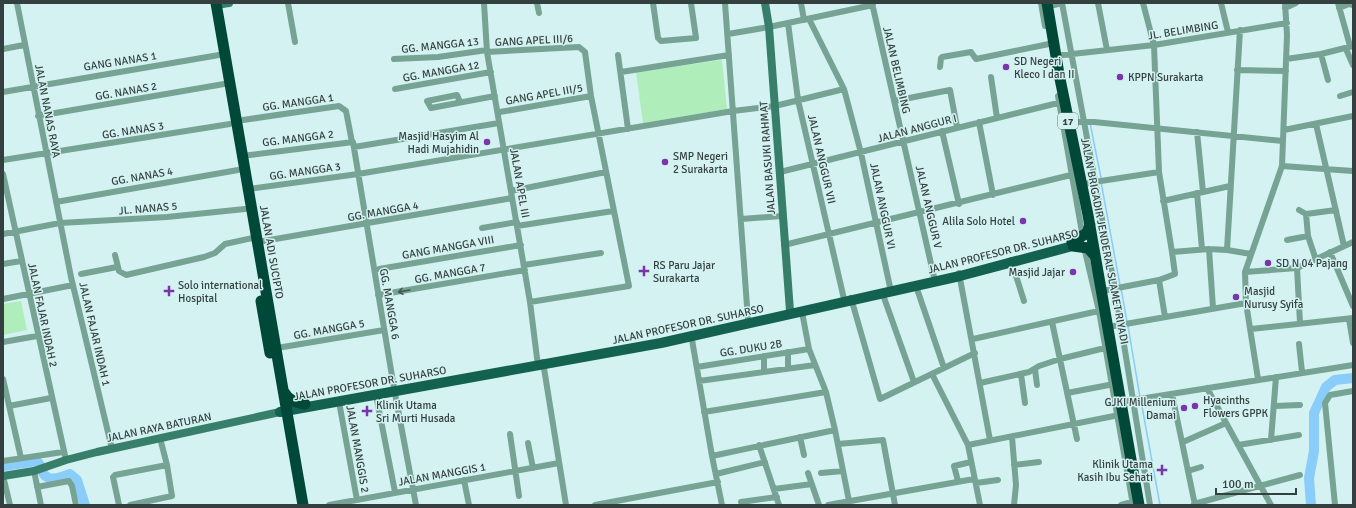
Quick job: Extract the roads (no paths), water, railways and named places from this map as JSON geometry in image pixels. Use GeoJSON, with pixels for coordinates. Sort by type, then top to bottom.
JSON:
{"type":"FeatureCollection","features":[{"type":"Feature","properties":{"kind":"highway","name":"JALAN BRIGADIR JENDERAL SLAMET RIYADI"},"geometry":{"type":"LineString","coordinates":[[1057,3],[1069,54],[1065,100],[1079,122],[1076,174],[1090,225],[1086,241],[1116,288],[1123,324],[1135,400],[1123,414]]}},
{"type":"Feature","properties":{"kind":"highway","name":"JALAN BRIGADIR JENDERAL SLAMET RIYADI"},"geometry":{"type":"LineString","coordinates":[[1057,3],[1065,100],[1079,122],[1096,181],[1086,241],[1095,256],[1108,348],[1123,414]]}},
{"type":"Feature","properties":{"kind":"highway","name":"JALAN ADI SUCIPTO"},"geometry":{"type":"LineString","coordinates":[[214,4],[215,56],[241,209],[255,239],[284,391],[281,410],[290,426],[303,505]]}},
{"type":"Feature","properties":{"kind":"highway","name":"JALAN ADI SUCIPTO"},"geometry":{"type":"LineString","coordinates":[[214,4],[242,156],[251,189],[255,239],[297,505]]}},
{"type":"Feature","properties":{"kind":"highway"},"geometry":{"type":"LineString","coordinates":[[284,391],[288,398],[292,401],[305,406],[292,418],[290,426]]}},
{"type":"Feature","properties":{"kind":"highway","name":"17"},"geometry":{"type":"LineString","coordinates":[[1123,414],[1139,453],[1143,476],[1142,504]]}},
{"type":"Feature","properties":{"kind":"highway","name":"17"},"geometry":{"type":"LineString","coordinates":[[1123,414],[1130,468],[1142,504]]}},
{"type":"Feature","properties":{"kind":"main road","name":"JALAN PROFESOR DR. SUHARSO"},"geometry":{"type":"LineString","coordinates":[[884,290],[916,286],[1086,241]]}},
{"type":"Feature","properties":{"kind":"main road","name":"JALAN PROFESOR DR. SUHARSO"},"geometry":{"type":"LineString","coordinates":[[281,410],[691,334],[790,313],[934,277],[960,274]]}},
{"type":"Feature","properties":{"kind":"main road","name":"JALAN PROFESOR DR. SUHARSO"},"geometry":{"type":"LineString","coordinates":[[691,334],[748,320],[790,313]]}},
{"type":"Feature","properties":{"kind":"main road","name":"JALAN PROFESOR DR. SUHARSO"},"geometry":{"type":"LineString","coordinates":[[305,406],[339,402],[376,395],[395,389]]}},
{"type":"Feature","properties":{"kind":"street","name":"JALAN NANAS RAYA"},"geometry":{"type":"LineString","coordinates":[[16,3],[60,222]]}},
{"type":"Feature","properties":{"kind":"street"},"geometry":{"type":"LineString","coordinates":[[214,4],[229,3]]}},
{"type":"Feature","properties":{"kind":"street"},"geometry":{"type":"LineString","coordinates":[[288,3],[294,42]]}},
{"type":"Feature","properties":{"kind":"street","name":"JALAN APEL III"},"geometry":{"type":"LineString","coordinates":[[484,3],[487,51],[503,149],[566,505]]}},
{"type":"Feature","properties":{"kind":"street"},"geometry":{"type":"LineString","coordinates":[[537,3],[539,13]]}},
{"type":"Feature","properties":{"kind":"street"},"geometry":{"type":"LineString","coordinates":[[653,3],[658,38],[660,41],[696,38],[691,3]]}},
{"type":"Feature","properties":{"kind":"street"},"geometry":{"type":"LineString","coordinates":[[725,3],[748,320]]}},
{"type":"Feature","properties":{"kind":"street","name":"JALAN BASUKI RAHMAT"},"geometry":{"type":"LineString","coordinates":[[765,3],[769,28],[790,313]]}},
{"type":"Feature","properties":{"kind":"street","name":"JALAN ANGGUR VI"},"geometry":{"type":"LineString","coordinates":[[801,3],[806,19],[844,89],[861,153],[876,224],[884,290],[914,382]]}},
{"type":"Feature","properties":{"kind":"street"},"geometry":{"type":"LineString","coordinates":[[1041,3],[1049,44],[1065,100]]}},
{"type":"Feature","properties":{"kind":"street"},"geometry":{"type":"LineString","coordinates":[[1098,3],[1107,50]]}},
{"type":"Feature","properties":{"kind":"street"},"geometry":{"type":"LineString","coordinates":[[1143,3],[1154,45],[1159,172],[1175,274],[1159,280],[1116,288],[1096,181],[1159,172]]}},
{"type":"Feature","properties":{"kind":"street"},"geometry":{"type":"LineString","coordinates":[[1221,3],[1228,32]]}},
{"type":"Feature","properties":{"kind":"street"},"geometry":{"type":"LineString","coordinates":[[1258,379],[1246,302],[1246,272],[1282,166],[1287,23],[1285,5],[1296,3]]}},
{"type":"Feature","properties":{"kind":"street"},"geometry":{"type":"LineString","coordinates":[[728,34],[769,28],[872,4]]}},
{"type":"Feature","properties":{"kind":"street","name":"JALAN BELIMBING"},"geometry":{"type":"LineString","coordinates":[[872,4],[903,142]]}},
{"type":"Feature","properties":{"kind":"street"},"geometry":{"type":"LineString","coordinates":[[1352,5],[1339,6],[1350,47],[1353,65]]}},
{"type":"Feature","properties":{"kind":"street","name":"JALAN ANGGUR VII"},"geometry":{"type":"LineString","coordinates":[[788,23],[798,100],[830,235],[878,398],[881,400],[914,382]]}},
{"type":"Feature","properties":{"kind":"street","name":"JL. BELIMBING"},"geometry":{"type":"LineString","coordinates":[[1069,54],[1154,45],[1287,23]]}},
{"type":"Feature","properties":{"kind":"street"},"geometry":{"type":"LineString","coordinates":[[1227,250],[1240,30]]}},
{"type":"Feature","properties":{"kind":"street"},"geometry":{"type":"LineString","coordinates":[[3,49],[24,44]]}},
{"type":"Feature","properties":{"kind":"street"},"geometry":{"type":"LineString","coordinates":[[940,67],[940,58],[942,57],[971,52],[976,59],[1049,44]]}},
{"type":"Feature","properties":{"kind":"street"},"geometry":{"type":"LineString","coordinates":[[1286,59],[1321,54],[1350,47]]}},
{"type":"Feature","properties":{"kind":"street","name":"GANG APEL III/6"},"geometry":{"type":"LineString","coordinates":[[487,51],[582,48],[586,54],[591,96]]}},
{"type":"Feature","properties":{"kind":"street","name":"GG. MANGGA 13"},"geometry":{"type":"LineString","coordinates":[[394,60],[438,57],[487,51]]}},
{"type":"Feature","properties":{"kind":"street"},"geometry":{"type":"LineString","coordinates":[[1321,54],[1328,80]]}},
{"type":"Feature","properties":{"kind":"street"},"geometry":{"type":"LineString","coordinates":[[618,55],[628,129]]}},
{"type":"Feature","properties":{"kind":"street"},"geometry":{"type":"LineString","coordinates":[[621,72],[729,55]]}},
{"type":"Feature","properties":{"kind":"street","name":"GANG NANAS 1"},"geometry":{"type":"LineString","coordinates":[[3,92],[215,56]]}},
{"type":"Feature","properties":{"kind":"street"},"geometry":{"type":"LineString","coordinates":[[1237,70],[1286,71]]}},
{"type":"Feature","properties":{"kind":"street","name":"GG. MANGGA 12"},"geometry":{"type":"LineString","coordinates":[[395,89],[491,72]]}},
{"type":"Feature","properties":{"kind":"street"},"geometry":{"type":"LineString","coordinates":[[991,76],[997,118]]}},
{"type":"Feature","properties":{"kind":"street","name":"GG. NANAS 2"},"geometry":{"type":"LineString","coordinates":[[38,116],[221,85]]}},
{"type":"Feature","properties":{"kind":"street","name":"GG. MANGGA 3"},"geometry":{"type":"LineString","coordinates":[[251,189],[358,174],[733,110],[775,106],[844,89]]}},
{"type":"Feature","properties":{"kind":"street"},"geometry":{"type":"LineString","coordinates":[[894,101],[950,90],[957,127]]}},
{"type":"Feature","properties":{"kind":"street"},"geometry":{"type":"LineString","coordinates":[[1340,96],[1353,92]]}},
{"type":"Feature","properties":{"kind":"street"},"geometry":{"type":"LineString","coordinates":[[460,102],[457,95],[427,101],[431,108],[495,96]]}},
{"type":"Feature","properties":{"kind":"street"},"geometry":{"type":"LineString","coordinates":[[530,302],[629,286],[591,96]]}},
{"type":"Feature","properties":{"kind":"street","name":"GANG APEL III/5"},"geometry":{"type":"LineString","coordinates":[[500,112],[591,96]]}},
{"type":"Feature","properties":{"kind":"street","name":"JALAN ANGGUR I"},"geometry":{"type":"LineString","coordinates":[[780,172],[861,153],[1065,100]]}},
{"type":"Feature","properties":{"kind":"street","name":"GG. MANGGA 1"},"geometry":{"type":"LineString","coordinates":[[242,120],[339,106],[346,111],[358,174]]}},
{"type":"Feature","properties":{"kind":"street"},"geometry":{"type":"LineString","coordinates":[[1284,130],[1353,116]]}},
{"type":"Feature","properties":{"kind":"street"},"geometry":{"type":"LineString","coordinates":[[979,122],[993,195]]}},
{"type":"Feature","properties":{"kind":"street"},"geometry":{"type":"LineString","coordinates":[[1079,122],[1157,128],[1283,141]]}},
{"type":"Feature","properties":{"kind":"street","name":"GG. MANGGA 2"},"geometry":{"type":"LineString","coordinates":[[242,156],[353,144],[499,123]]}},
{"type":"Feature","properties":{"kind":"street","name":"GG. NANAS 3"},"geometry":{"type":"LineString","coordinates":[[3,160],[227,124]]}},
{"type":"Feature","properties":{"kind":"street"},"geometry":{"type":"LineString","coordinates":[[1316,124],[1344,246]]}},
{"type":"Feature","properties":{"kind":"street"},"geometry":{"type":"LineString","coordinates":[[942,131],[959,204]]}},
{"type":"Feature","properties":{"kind":"street"},"geometry":{"type":"LineString","coordinates":[[1197,132],[1202,249]]}},
{"type":"Feature","properties":{"kind":"street","name":"JALAN ANGGUR V"},"geometry":{"type":"LineString","coordinates":[[903,142],[934,277]]}},
{"type":"Feature","properties":{"kind":"street"},"geometry":{"type":"LineString","coordinates":[[1282,166],[1353,171]]}},
{"type":"Feature","properties":{"kind":"street","name":"GG. NANAS 4"},"geometry":{"type":"LineString","coordinates":[[56,202],[235,170]]}},
{"type":"Feature","properties":{"kind":"street"},"geometry":{"type":"LineString","coordinates":[[511,191],[606,172]]}},
{"type":"Feature","properties":{"kind":"street","name":"JALAN FAJAR INDAH 2"},"geometry":{"type":"LineString","coordinates":[[3,174],[37,336],[66,460]]}},
{"type":"Feature","properties":{"kind":"street","name":"GG. MANGGA 6"},"geometry":{"type":"LineString","coordinates":[[358,174],[384,330],[416,505]]}},
{"type":"Feature","properties":{"kind":"street"},"geometry":{"type":"LineString","coordinates":[[784,245],[959,204],[1076,174],[1086,241],[1102,311],[973,339]]}},
{"type":"Feature","properties":{"kind":"street"},"geometry":{"type":"LineString","coordinates":[[1163,201],[1230,186]]}},
{"type":"Feature","properties":{"kind":"street","name":"GG. MANGGA 4"},"geometry":{"type":"LineString","coordinates":[[117,267],[120,273],[126,275],[204,257],[215,253],[225,244],[367,224],[512,198]]}},
{"type":"Feature","properties":{"kind":"street","name":"JL. NANAS 5"},"geometry":{"type":"LineString","coordinates":[[3,234],[60,222],[118,221],[241,209]]}},
{"type":"Feature","properties":{"kind":"street"},"geometry":{"type":"LineString","coordinates":[[1300,210],[1306,214],[1336,210]]}},
{"type":"Feature","properties":{"kind":"street"},"geometry":{"type":"LineString","coordinates":[[482,228],[613,211]]}},
{"type":"Feature","properties":{"kind":"street"},"geometry":{"type":"LineString","coordinates":[[1306,214],[1308,236],[1316,260]]}},
{"type":"Feature","properties":{"kind":"street"},"geometry":{"type":"LineString","coordinates":[[741,219],[782,216]]}},
{"type":"Feature","properties":{"kind":"street","name":"JALAN FAJAR INDAH 1"},"geometry":{"type":"LineString","coordinates":[[60,222],[73,285],[112,449]]}},
{"type":"Feature","properties":{"kind":"street"},"geometry":{"type":"LineString","coordinates":[[1287,240],[1308,236]]}},
{"type":"Feature","properties":{"kind":"street"},"geometry":{"type":"LineString","coordinates":[[1246,272],[1297,268],[1353,242]]}},
{"type":"Feature","properties":{"kind":"street","name":"GANG MANGGA VIII"},"geometry":{"type":"LineString","coordinates":[[379,269],[521,245]]}},
{"type":"Feature","properties":{"kind":"street"},"geometry":{"type":"LineString","coordinates":[[1172,252],[1210,249],[1251,254]]}},
{"type":"Feature","properties":{"kind":"street"},"geometry":{"type":"LineString","coordinates":[[1210,249],[1213,308]]}},
{"type":"Feature","properties":{"kind":"street"},"geometry":{"type":"LineString","coordinates":[[1330,252],[1353,306]]}},
{"type":"Feature","properties":{"kind":"street","name":"GG. MANGGA 7"},"geometry":{"type":"LineString","coordinates":[[378,295],[601,253]]}},
{"type":"Feature","properties":{"kind":"street"},"geometry":{"type":"LineString","coordinates":[[82,274],[117,267],[115,255]]}},
{"type":"Feature","properties":{"kind":"street"},"geometry":{"type":"LineString","coordinates":[[1012,260],[1024,301]]}},
{"type":"Feature","properties":{"kind":"street"},"geometry":{"type":"LineString","coordinates":[[3,264],[21,261]]}},
{"type":"Feature","properties":{"kind":"street"},"geometry":{"type":"LineString","coordinates":[[1297,268],[1300,323]]}},
{"type":"Feature","properties":{"kind":"street"},"geometry":{"type":"LineString","coordinates":[[960,274],[973,339],[990,440]]}},
{"type":"Feature","properties":{"kind":"street"},"geometry":{"type":"LineString","coordinates":[[1159,280],[1165,317]]}},
{"type":"Feature","properties":{"kind":"street"},"geometry":{"type":"LineString","coordinates":[[3,299],[73,285]]}},
{"type":"Feature","properties":{"kind":"street"},"geometry":{"type":"LineString","coordinates":[[916,286],[944,368]]}},
{"type":"Feature","properties":{"kind":"street"},"geometry":{"type":"LineString","coordinates":[[1123,324],[1246,302]]}},
{"type":"Feature","properties":{"kind":"street"},"geometry":{"type":"LineString","coordinates":[[802,310],[809,349],[826,392],[843,471],[853,502]]}},
{"type":"Feature","properties":{"kind":"street"},"geometry":{"type":"LineString","coordinates":[[1251,329],[1351,318],[1353,343]]}},
{"type":"Feature","properties":{"kind":"street"},"geometry":{"type":"LineString","coordinates":[[1052,322],[1077,439]]}},
{"type":"Feature","properties":{"kind":"street","name":"GG. MANGGA 5"},"geometry":{"type":"LineString","coordinates":[[277,348],[384,330]]}},
{"type":"Feature","properties":{"kind":"street"},"geometry":{"type":"LineString","coordinates":[[691,334],[722,505]]}},
{"type":"Feature","properties":{"kind":"street"},"geometry":{"type":"LineString","coordinates":[[3,342],[37,336]]}},
{"type":"Feature","properties":{"kind":"street"},"geometry":{"type":"LineString","coordinates":[[1299,344],[1302,372]]}},
{"type":"Feature","properties":{"kind":"street"},"geometry":{"type":"LineString","coordinates":[[980,383],[1021,374],[1060,359],[1108,348]]}},
{"type":"Feature","properties":{"kind":"street","name":"GG. DUKU 2B"},"geometry":{"type":"LineString","coordinates":[[697,367],[809,349]]}},
{"type":"Feature","properties":{"kind":"street"},"geometry":{"type":"LineString","coordinates":[[788,352],[788,368]]}},
{"type":"Feature","properties":{"kind":"street"},"geometry":{"type":"LineString","coordinates":[[914,382],[975,353]]}},
{"type":"Feature","properties":{"kind":"street"},"geometry":{"type":"LineString","coordinates":[[764,356],[764,372]]}},
{"type":"Feature","properties":{"kind":"street"},"geometry":{"type":"LineString","coordinates":[[699,381],[815,365]]}},
{"type":"Feature","properties":{"kind":"street"},"geometry":{"type":"LineString","coordinates":[[1139,453],[1135,400],[1258,379],[1353,365]]}},
{"type":"Feature","properties":{"kind":"street"},"geometry":{"type":"LineString","coordinates":[[1035,369],[1037,384]]}},
{"type":"Feature","properties":{"kind":"street"},"geometry":{"type":"LineString","coordinates":[[932,374],[968,445],[980,505]]}},
{"type":"Feature","properties":{"kind":"street"},"geometry":{"type":"LineString","coordinates":[[1021,374],[1025,403]]}},
{"type":"Feature","properties":{"kind":"street"},"geometry":{"type":"LineString","coordinates":[[1271,440],[1276,377]]}},
{"type":"Feature","properties":{"kind":"street"},"geometry":{"type":"LineString","coordinates":[[3,379],[21,458]]}},
{"type":"Feature","properties":{"kind":"street"},"geometry":{"type":"LineString","coordinates":[[1067,393],[1115,384]]}},
{"type":"Feature","properties":{"kind":"street"},"geometry":{"type":"LineString","coordinates":[[1207,388],[1271,505]]}},
{"type":"Feature","properties":{"kind":"street"},"geometry":{"type":"LineString","coordinates":[[1336,505],[1325,403],[1330,395],[1353,391]]}},
{"type":"Feature","properties":{"kind":"street"},"geometry":{"type":"LineString","coordinates":[[704,412],[826,392]]}},
{"type":"Feature","properties":{"kind":"street"},"geometry":{"type":"LineString","coordinates":[[1172,394],[1183,442],[1194,504],[1300,475]]}},
{"type":"Feature","properties":{"kind":"street"},"geometry":{"type":"LineString","coordinates":[[376,395],[395,492]]}},
{"type":"Feature","properties":{"kind":"street"},"geometry":{"type":"LineString","coordinates":[[9,406],[51,398]]}},
{"type":"Feature","properties":{"kind":"street","name":"JALAN MANGGIS 2"},"geometry":{"type":"LineString","coordinates":[[339,402],[357,500]]}},
{"type":"Feature","properties":{"kind":"street"},"geometry":{"type":"LineString","coordinates":[[1274,406],[1300,405]]}},
{"type":"Feature","properties":{"kind":"street","name":"JALAN RAYA BATURAN"},"geometry":{"type":"LineString","coordinates":[[3,476],[39,469],[66,460],[281,410]]}},
{"type":"Feature","properties":{"kind":"street"},"geometry":{"type":"LineString","coordinates":[[968,445],[1123,414]]}},
{"type":"Feature","properties":{"kind":"street"},"geometry":{"type":"LineString","coordinates":[[1183,442],[1226,423]]}},
{"type":"Feature","properties":{"kind":"street"},"geometry":{"type":"LineString","coordinates":[[712,456],[835,430]]}},
{"type":"Feature","properties":{"kind":"street"},"geometry":{"type":"LineString","coordinates":[[510,434],[519,496]]}},
{"type":"Feature","properties":{"kind":"street"},"geometry":{"type":"LineString","coordinates":[[1238,445],[1299,435]]}},
{"type":"Feature","properties":{"kind":"street"},"geometry":{"type":"LineString","coordinates":[[1012,436],[1016,485],[1014,505]]}},
{"type":"Feature","properties":{"kind":"street"},"geometry":{"type":"LineString","coordinates":[[130,505],[172,496],[167,465],[160,438]]}},
{"type":"Feature","properties":{"kind":"street"},"geometry":{"type":"LineString","coordinates":[[800,438],[804,455]]}},
{"type":"Feature","properties":{"kind":"street"},"geometry":{"type":"LineString","coordinates":[[838,444],[883,440],[895,505]]}},
{"type":"Feature","properties":{"kind":"street"},"geometry":{"type":"LineString","coordinates":[[528,443],[533,468]]}},
{"type":"Feature","properties":{"kind":"street"},"geometry":{"type":"LineString","coordinates":[[759,445],[780,505]]}},
{"type":"Feature","properties":{"kind":"street"},"geometry":{"type":"LineString","coordinates":[[3,461],[63,452]]}},
{"type":"Feature","properties":{"kind":"street","name":"JALAN MANGGIS 1"},"geometry":{"type":"LineString","coordinates":[[329,505],[559,462]]}},
{"type":"Feature","properties":{"kind":"street"},"geometry":{"type":"LineString","coordinates":[[716,474],[765,462]]}},
{"type":"Feature","properties":{"kind":"street"},"geometry":{"type":"LineString","coordinates":[[958,481],[954,466],[971,462]]}},
{"type":"Feature","properties":{"kind":"street"},"geometry":{"type":"LineString","coordinates":[[1014,465],[1039,462]]}},
{"type":"Feature","properties":{"kind":"street"},"geometry":{"type":"LineString","coordinates":[[119,505],[113,476],[167,465]]}},
{"type":"Feature","properties":{"kind":"street"},"geometry":{"type":"LineString","coordinates":[[1188,471],[1201,467]]}},
{"type":"Feature","properties":{"kind":"street"},"geometry":{"type":"LineString","coordinates":[[39,469],[37,487],[41,505]]}},
{"type":"Feature","properties":{"kind":"street"},"geometry":{"type":"LineString","coordinates":[[821,473],[843,471]]}},
{"type":"Feature","properties":{"kind":"street"},"geometry":{"type":"LineString","coordinates":[[808,473],[819,505]]}},
{"type":"Feature","properties":{"kind":"street"},"geometry":{"type":"LineString","coordinates":[[3,476],[10,505]]}},
{"type":"Feature","properties":{"kind":"street"},"geometry":{"type":"LineString","coordinates":[[464,480],[468,505]]}},
{"type":"Feature","properties":{"kind":"street"},"geometry":{"type":"LineString","coordinates":[[828,505],[853,502],[958,481],[998,480]]}},
{"type":"Feature","properties":{"kind":"street"},"geometry":{"type":"LineString","coordinates":[[37,487],[69,481],[72,486],[76,505]]}},
{"type":"Feature","properties":{"kind":"street"},"geometry":{"type":"LineString","coordinates":[[595,505],[718,482]]}},
{"type":"Feature","properties":{"kind":"street"},"geometry":{"type":"LineString","coordinates":[[774,489],[812,484]]}},
{"type":"Feature","properties":{"kind":"street"},"geometry":{"type":"LineString","coordinates":[[741,502],[777,497]]}},
{"type":"Feature","properties":{"kind":"street"},"geometry":{"type":"LineString","coordinates":[[1121,505],[1142,504]]}},
{"type":"Feature","properties":{"kind":"waterway"},"geometry":{"type":"LineString","coordinates":[[1090,123],[1101,178]]}},
{"type":"Feature","properties":{"kind":"waterway"},"geometry":{"type":"LineString","coordinates":[[1101,182],[1120,285]]}},
{"type":"Feature","properties":{"kind":"waterway"},"geometry":{"type":"LineString","coordinates":[[1121,288],[1127,322]]}},
{"type":"Feature","properties":{"kind":"waterway"},"geometry":{"type":"LineString","coordinates":[[1128,326],[1140,397]]}},
{"type":"Feature","properties":{"kind":"waterway"},"geometry":{"type":"LineString","coordinates":[[1311,505],[1309,478],[1314,451],[1314,413],[1326,387],[1335,380],[1353,378]]}},
{"type":"Feature","properties":{"kind":"waterway"},"geometry":{"type":"LineString","coordinates":[[1141,401],[1160,505]]}},
{"type":"Feature","properties":{"kind":"waterway"},"geometry":{"type":"LineString","coordinates":[[3,466],[37,461],[43,473],[48,478],[59,478],[70,474],[77,480],[85,505]]}},
{"type":"Feature","properties":{"kind":"place","name":"SD Negeri Kleco I dan II"},"geometry":{"type":"Point","coordinates":[1006,67]}},
{"type":"Feature","properties":{"kind":"place","name":"KPPN Surakarta"},"geometry":{"type":"Point","coordinates":[1120,77]}},
{"type":"Feature","properties":{"kind":"place","name":"Masjid Hasyim Al Hadi Mujahidin"},"geometry":{"type":"Point","coordinates":[487,142]}},
{"type":"Feature","properties":{"kind":"place","name":"SMP Negeri 2 Surakarta"},"geometry":{"type":"Point","coordinates":[665,162]}},
{"type":"Feature","properties":{"kind":"place","name":"Alila Solo Hotel"},"geometry":{"type":"Point","coordinates":[1023,221]}},
{"type":"Feature","properties":{"kind":"place","name":"SD N 04 Pajang"},"geometry":{"type":"Point","coordinates":[1268,263]}},
{"type":"Feature","properties":{"kind":"place","name":"RS Paru Jajar Surakarta"},"geometry":{"type":"Point","coordinates":[644,271]}},
{"type":"Feature","properties":{"kind":"place","name":"Masjid Jajar"},"geometry":{"type":"Point","coordinates":[1073,272]}},
{"type":"Feature","properties":{"kind":"place","name":"Solo international Hospital"},"geometry":{"type":"Point","coordinates":[169,291]}},
{"type":"Feature","properties":{"kind":"place","name":"Masjid Nurusy Syifa"},"geometry":{"type":"Point","coordinates":[1236,297]}},
{"type":"Feature","properties":{"kind":"place","name":"Hyacinths Flowers GPPK"},"geometry":{"type":"Point","coordinates":[1195,406]}},
{"type":"Feature","properties":{"kind":"place","name":"GJKI Millenium Damai"},"geometry":{"type":"Point","coordinates":[1184,408]}},
{"type":"Feature","properties":{"kind":"place","name":"Klinik Utama Sri Murti Husada"},"geometry":{"type":"Point","coordinates":[367,411]}},
{"type":"Feature","properties":{"kind":"place","name":"Klinik Utama Kasih Ibu Sehati"},"geometry":{"type":"Point","coordinates":[1162,470]}}]}
